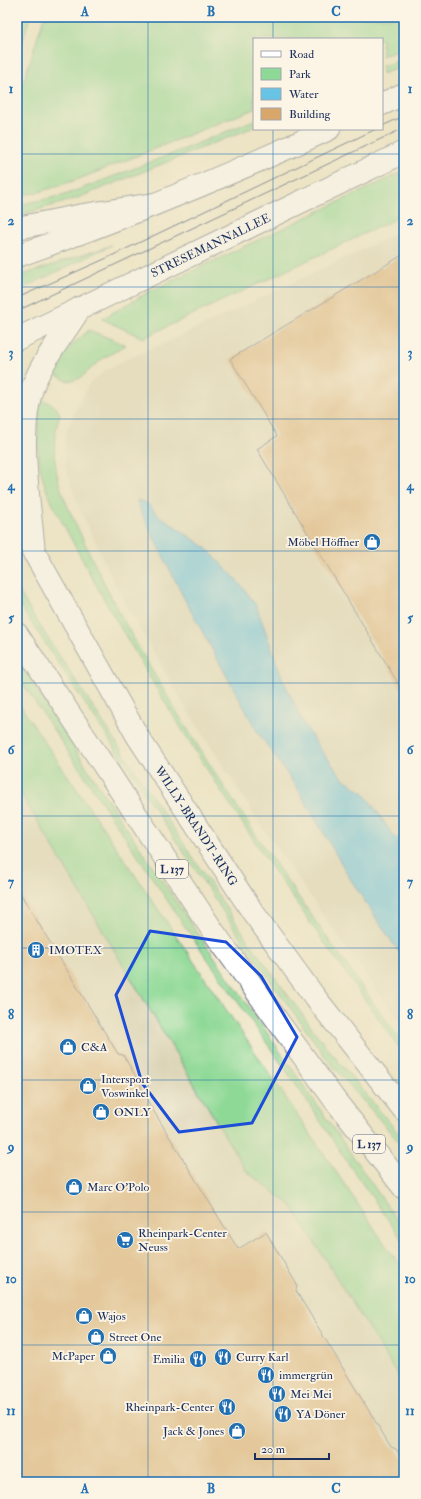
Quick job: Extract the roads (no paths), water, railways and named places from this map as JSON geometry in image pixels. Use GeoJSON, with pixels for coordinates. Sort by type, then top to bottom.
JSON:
{"type":"FeatureCollection","features":[{"type":"Feature","properties":{"kind":"main road"},"geometry":{"type":"LineString","coordinates":[[383,104],[404,94]]}},
{"type":"Feature","properties":{"kind":"main road"},"geometry":{"type":"LineString","coordinates":[[17,256],[83,233],[273,155],[326,130]]}},
{"type":"Feature","properties":{"kind":"main road","name":"STRESEMANNALLEE"},"geometry":{"type":"LineString","coordinates":[[17,339],[404,152]]}},
{"type":"Feature","properties":{"kind":"main road"},"geometry":{"type":"LineString","coordinates":[[17,228],[83,214],[154,204]]}},
{"type":"Feature","properties":{"kind":"main road"},"geometry":{"type":"LineString","coordinates":[[34,553],[24,440],[27,409],[34,384],[46,361],[80,308]]}},
{"type":"Feature","properties":{"kind":"main road","name":"WILLY-BRANDT-RING"},"geometry":{"type":"LineString","coordinates":[[17,522],[138,737],[252,911],[314,996],[404,1110]]}},
{"type":"Feature","properties":{"kind":"main road","name":"L 137"},"geometry":{"type":"LineString","coordinates":[[17,634],[215,934],[334,1099],[404,1188]]}},
{"type":"Feature","properties":{"kind":"water"},"geometry":{"type":"Polygon","coordinates":[[[137,500],[147,503],[157,514],[206,548],[236,579],[256,605],[283,680],[304,724],[320,749],[343,778],[365,794],[397,841],[404,857],[404,960],[351,880],[299,791],[257,731],[185,600],[141,512],[137,500]]]}},
{"type":"Feature","properties":{"kind":"waterway"},"geometry":{"type":"LineString","coordinates":[[397,841],[404,837]]}},
{"type":"Feature","properties":{"kind":"tram line"},"geometry":{"type":"LineString","coordinates":[[383,126],[404,116]]}},
{"type":"Feature","properties":{"kind":"tram line"},"geometry":{"type":"LineString","coordinates":[[17,311],[404,128]]}},
{"type":"Feature","properties":{"kind":"tram line"},"geometry":{"type":"LineString","coordinates":[[17,298],[107,258],[374,130]]}},
{"type":"Feature","properties":{"kind":"place","name":"Möbel Höffner"},"geometry":{"type":"Point","coordinates":[372,542]}},
{"type":"Feature","properties":{"kind":"place","name":"IMOTEX"},"geometry":{"type":"Point","coordinates":[36,950]}},
{"type":"Feature","properties":{"kind":"place","name":"C&A"},"geometry":{"type":"Point","coordinates":[68,1047]}},
{"type":"Feature","properties":{"kind":"place","name":"Intersport Voswinkel"},"geometry":{"type":"Point","coordinates":[88,1086]}},
{"type":"Feature","properties":{"kind":"place","name":"ONLY"},"geometry":{"type":"Point","coordinates":[101,1112]}},
{"type":"Feature","properties":{"kind":"place","name":"Marc O'Polo"},"geometry":{"type":"Point","coordinates":[74,1187]}},
{"type":"Feature","properties":{"kind":"place","name":"Rheinpark-Center Neuss"},"geometry":{"type":"Point","coordinates":[125,1240]}},
{"type":"Feature","properties":{"kind":"place","name":"Wajos"},"geometry":{"type":"Point","coordinates":[84,1316]}},
{"type":"Feature","properties":{"kind":"place","name":"Street One"},"geometry":{"type":"Point","coordinates":[96,1337]}},
{"type":"Feature","properties":{"kind":"place","name":"McPaper"},"geometry":{"type":"Point","coordinates":[108,1356]}},
{"type":"Feature","properties":{"kind":"place","name":"Curry Karl"},"geometry":{"type":"Point","coordinates":[223,1357]}},
{"type":"Feature","properties":{"kind":"place","name":"Emilia"},"geometry":{"type":"Point","coordinates":[198,1359]}},
{"type":"Feature","properties":{"kind":"place","name":"immergrün"},"geometry":{"type":"Point","coordinates":[266,1375]}},
{"type":"Feature","properties":{"kind":"place","name":"Mei Mei"},"geometry":{"type":"Point","coordinates":[277,1394]}},
{"type":"Feature","properties":{"kind":"place","name":"Rheinpark-Center"},"geometry":{"type":"Point","coordinates":[227,1407]}},
{"type":"Feature","properties":{"kind":"place","name":"YA Döner"},"geometry":{"type":"Point","coordinates":[283,1414]}},
{"type":"Feature","properties":{"kind":"place","name":"Jack & Jones"},"geometry":{"type":"Point","coordinates":[237,1431]}}]}
